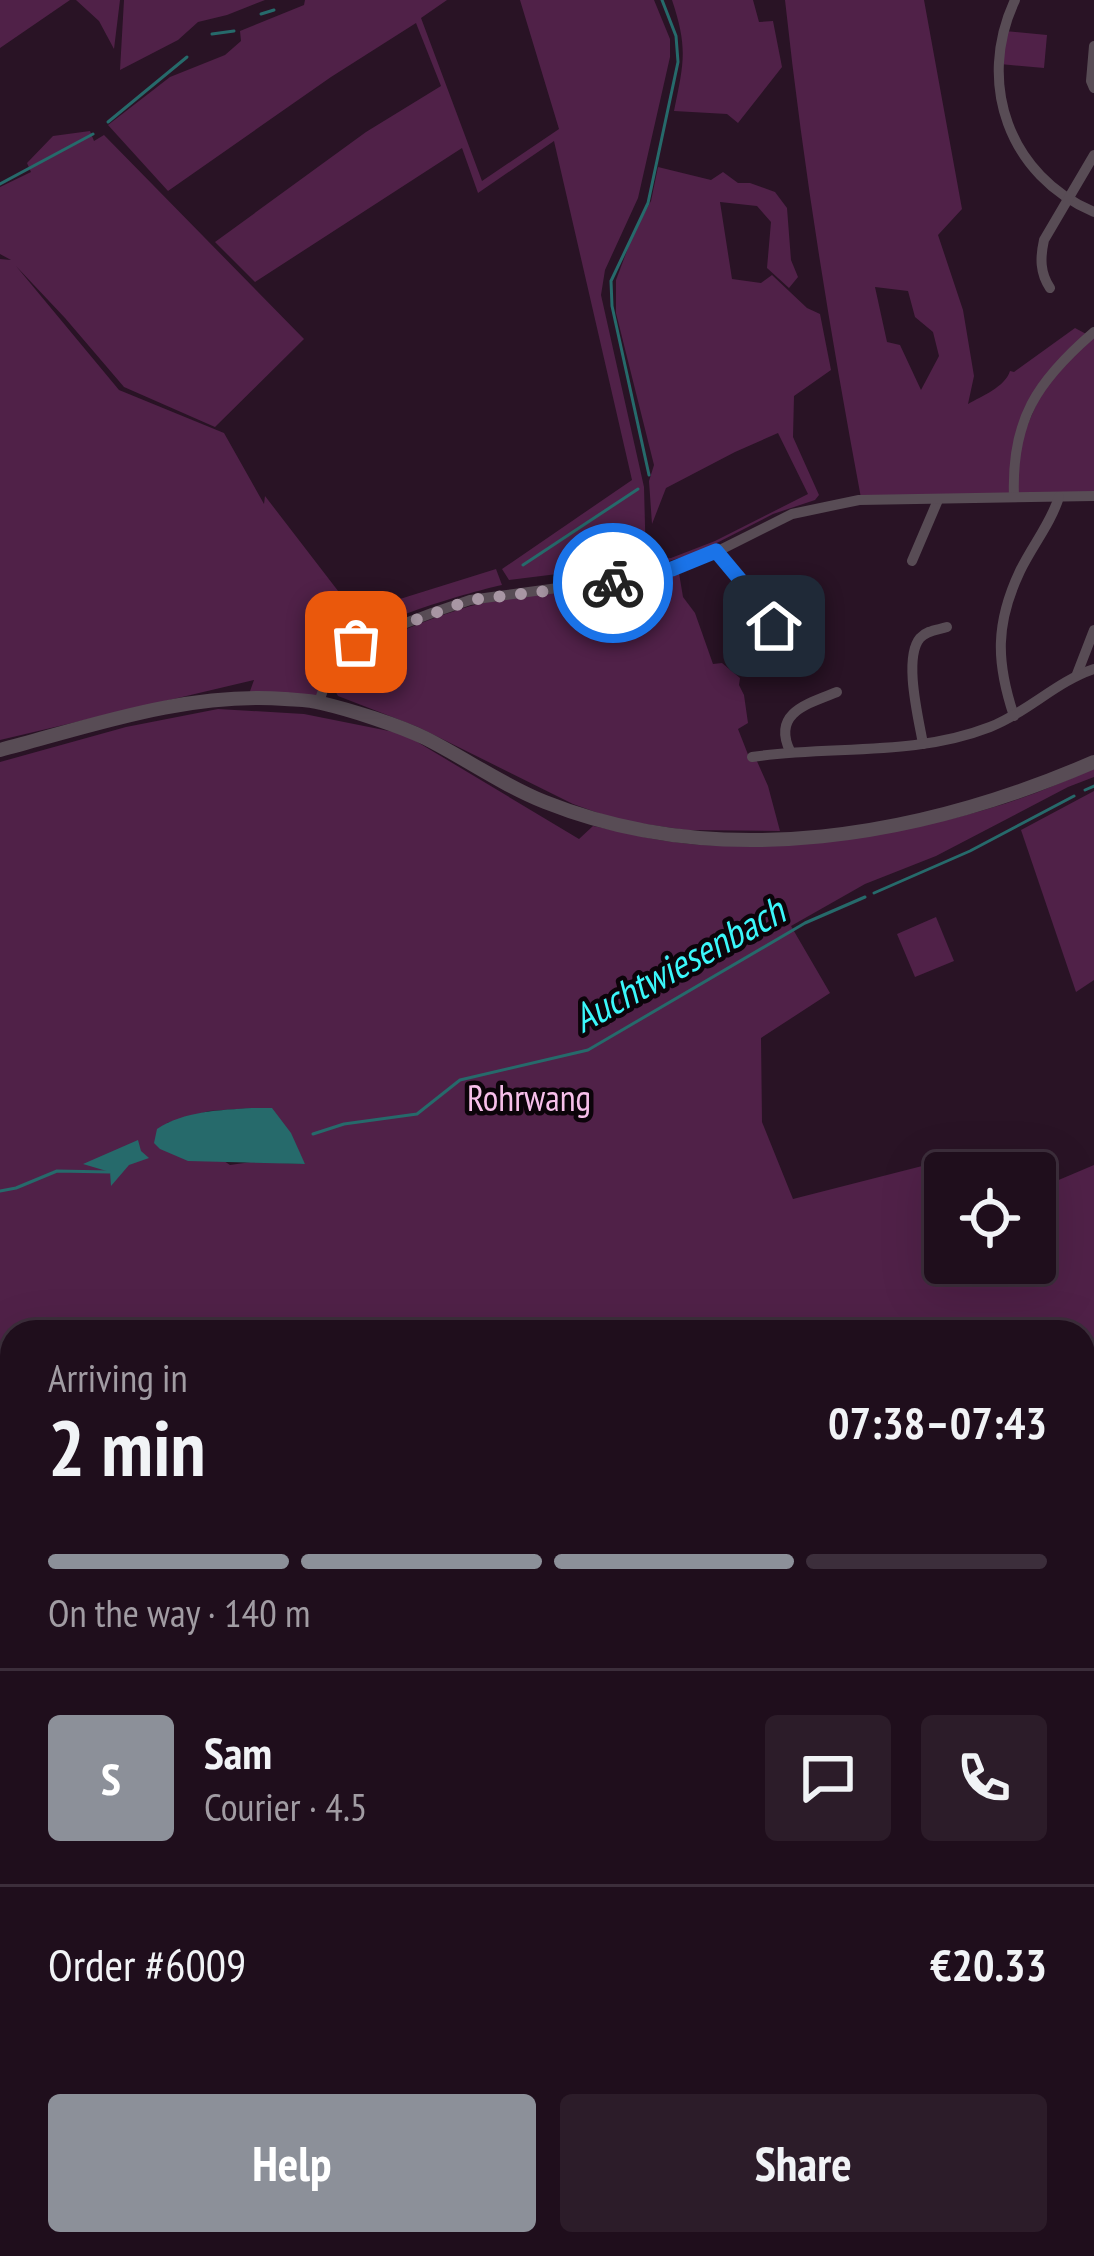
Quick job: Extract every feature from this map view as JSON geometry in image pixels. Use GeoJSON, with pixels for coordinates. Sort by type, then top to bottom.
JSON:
{"type":"FeatureCollection","features":[{"type":"Feature","properties":{"kind":"street"},"geometry":{"type":"LineString","coordinates":[[1015,0],[998,52],[997,80],[1004,116],[1020,151],[1042,178],[1094,212]]}},
{"type":"Feature","properties":{"kind":"street"},"geometry":{"type":"LineString","coordinates":[[1094,46],[1094,88]]}},
{"type":"Feature","properties":{"kind":"street"},"geometry":{"type":"LineString","coordinates":[[1050,288],[1042,277],[1044,240],[1094,155]]}},
{"type":"Feature","properties":{"kind":"street"},"geometry":{"type":"LineString","coordinates":[[1014,497],[1013,469],[1029,406],[1046,379],[1094,332]]}},
{"type":"Feature","properties":{"kind":"street"},"geometry":{"type":"LineString","coordinates":[[319,702],[334,658],[356,642],[470,600],[630,580],[672,569],[792,514],[859,500],[1094,496]]}},
{"type":"Feature","properties":{"kind":"street"},"geometry":{"type":"LineString","coordinates":[[1014,716],[1002,679],[1000,653],[1007,605],[1059,497]]}},
{"type":"Feature","properties":{"kind":"street"},"geometry":{"type":"LineString","coordinates":[[912,561],[938,500]]}},
{"type":"Feature","properties":{"kind":"street"},"geometry":{"type":"LineString","coordinates":[[716,551],[774,626]]}},
{"type":"Feature","properties":{"kind":"street"},"geometry":{"type":"LineString","coordinates":[[923,744],[914,684],[916,644],[928,632],[947,627]]}},
{"type":"Feature","properties":{"kind":"street"},"geometry":{"type":"LineString","coordinates":[[1077,674],[1094,630]]}},
{"type":"Feature","properties":{"kind":"street"},"geometry":{"type":"LineString","coordinates":[[752,757],[953,739],[1014,716],[1077,674],[1094,669]]}},
{"type":"Feature","properties":{"kind":"street"},"geometry":{"type":"LineString","coordinates":[[790,751],[783,736],[787,720],[838,692]]}},
{"type":"Feature","properties":{"kind":"street"},"geometry":{"type":"LineString","coordinates":[[0,750],[179,704],[248,697],[319,702],[420,736],[541,801],[579,814],[646,832],[763,841],[880,828],[963,811],[1094,762]]}},
{"type":"Feature","properties":{"kind":"green space"},"geometry":{"type":"Polygon","coordinates":[[[0,0],[70,0],[0,48],[0,0]]]}},
{"type":"Feature","properties":{"kind":"green space"},"geometry":{"type":"Polygon","coordinates":[[[76,0],[120,0],[114,49],[99,21],[76,0]]]}},
{"type":"Feature","properties":{"kind":"green space"},"geometry":{"type":"Polygon","coordinates":[[[124,0],[265,0],[198,22],[178,40],[120,70],[124,0]]]}},
{"type":"Feature","properties":{"kind":"green space"},"geometry":{"type":"Polygon","coordinates":[[[305,0],[447,0],[421,18],[482,181],[559,129],[520,0],[654,0],[670,39],[670,57],[638,198],[605,270],[601,295],[644,487],[646,563],[509,580],[502,569],[632,480],[554,141],[478,193],[462,148],[255,282],[215,242],[366,132],[441,86],[416,23],[168,191],[108,125],[170,77],[225,55],[241,41],[240,31],[304,5],[305,0]]]}},
{"type":"Feature","properties":{"kind":"green space"},"geometry":{"type":"Polygon","coordinates":[[[672,0],[753,0],[759,22],[773,21],[782,67],[738,123],[727,114],[674,111],[683,55],[672,0]]]}},
{"type":"Feature","properties":{"kind":"green space"},"geometry":{"type":"Polygon","coordinates":[[[785,0],[924,0],[962,209],[938,235],[963,310],[974,376],[968,404],[1075,328],[1088,335],[1027,405],[1012,495],[861,498],[785,0]],[[875,287],[887,342],[900,345],[921,390],[939,356],[933,332],[915,317],[908,291],[875,287]]]}},
{"type":"Feature","properties":{"kind":"green space"},"geometry":{"type":"Polygon","coordinates":[[[1005,31],[1047,35],[1044,68],[1000,64],[1005,31]]]}},
{"type":"Feature","properties":{"kind":"green space"},"geometry":{"type":"Polygon","coordinates":[[[90,131],[94,141],[104,135],[304,339],[215,427],[124,387],[16,266],[119,390],[224,433],[264,504],[265,496],[355,613],[496,569],[502,585],[412,612],[345,643],[330,659],[316,699],[249,694],[254,680],[0,740],[0,259],[11,260],[0,254],[0,187],[31,172],[27,163],[53,136],[90,131]]]}},
{"type":"Feature","properties":{"kind":"green space"},"geometry":{"type":"Polygon","coordinates":[[[658,167],[711,180],[723,172],[738,183],[775,192],[787,208],[791,260],[798,277],[789,288],[767,268],[771,222],[757,206],[720,202],[732,279],[761,283],[772,275],[820,314],[831,370],[794,396],[793,437],[819,495],[815,500],[773,514],[701,551],[657,565],[654,559],[671,558],[715,541],[808,494],[778,433],[666,488],[652,524],[649,481],[654,465],[616,313],[616,280],[651,201],[658,167]]]}},
{"type":"Feature","properties":{"kind":"green space"},"geometry":{"type":"Polygon","coordinates":[[[1094,334],[1094,494],[1016,495],[1021,440],[1047,380],[1094,334]]]}},
{"type":"Feature","properties":{"kind":"green space"},"geometry":{"type":"Polygon","coordinates":[[[679,573],[683,597],[695,613],[713,664],[722,663],[740,678],[748,723],[738,729],[768,786],[780,831],[686,830],[618,820],[573,804],[418,727],[338,696],[334,687],[334,670],[348,656],[463,608],[520,596],[658,583],[679,573]]]}},
{"type":"Feature","properties":{"kind":"green space","name":"Rohrwang"},"geometry":{"type":"Polygon","coordinates":[[[218,709],[304,714],[404,734],[579,839],[593,826],[708,845],[811,841],[921,826],[1025,797],[1094,768],[1094,777],[936,856],[865,884],[791,926],[830,993],[761,1038],[762,1122],[793,1199],[924,1166],[924,1284],[1056,1284],[1056,1181],[1094,1165],[1094,1320],[0,1320],[0,762],[126,727],[218,709]],[[271,1108],[209,1111],[167,1123],[230,1165],[305,1164],[271,1108]]]}},
{"type":"Feature","properties":{"kind":"green space"},"geometry":{"type":"Polygon","coordinates":[[[1094,791],[1094,980],[1076,992],[1021,830],[1094,791]]]}},
{"type":"Feature","properties":{"kind":"green space"},"geometry":{"type":"Polygon","coordinates":[[[936,917],[954,961],[915,977],[897,934],[936,917]]]}},
{"type":"Feature","properties":{"kind":"shaded area"},"geometry":{"type":"Polygon","coordinates":[[[272,1108],[291,1133],[305,1164],[188,1161],[154,1143],[157,1129],[179,1118],[272,1108]]]}},
{"type":"Feature","properties":{"kind":"shaded area"},"geometry":{"type":"Polygon","coordinates":[[[138,1140],[149,1158],[129,1165],[111,1186],[110,1172],[83,1164],[138,1140]]]}},
{"type":"Feature","properties":{"kind":"waterway"},"geometry":{"type":"LineString","coordinates":[[649,475],[612,306],[611,281],[648,203],[678,62],[676,36],[662,0]]}},
{"type":"Feature","properties":{"kind":"waterway"},"geometry":{"type":"LineString","coordinates":[[261,14],[274,10]]}},
{"type":"Feature","properties":{"kind":"waterway"},"geometry":{"type":"LineString","coordinates":[[212,34],[234,31]]}},
{"type":"Feature","properties":{"kind":"waterway"},"geometry":{"type":"LineString","coordinates":[[108,122],[187,57]]}},
{"type":"Feature","properties":{"kind":"waterway"},"geometry":{"type":"LineString","coordinates":[[0,184],[93,134]]}},
{"type":"Feature","properties":{"kind":"waterway"},"geometry":{"type":"LineString","coordinates":[[523,565],[638,489]]}},
{"type":"Feature","properties":{"kind":"waterway","name":"Auchtwiesenbach"},"geometry":{"type":"LineString","coordinates":[[1085,790],[1094,786]]}},
{"type":"Feature","properties":{"kind":"waterway","name":"Auchtwiesenbach"},"geometry":{"type":"LineString","coordinates":[[874,893],[970,851],[1074,796]]}},
{"type":"Feature","properties":{"kind":"waterway","name":"Auchtwiesenbach"},"geometry":{"type":"LineString","coordinates":[[313,1134],[344,1124],[417,1114],[460,1080],[588,1050],[805,923],[865,897]]}},
{"type":"Feature","properties":{"kind":"waterway","name":"Auchtwiesenbach"},"geometry":{"type":"LineString","coordinates":[[0,1191],[57,1171],[110,1172]]}},
{"type":"Feature","properties":{"kind":"way so far"},"geometry":{"type":"LineString","coordinates":[[356,642],[470,600],[613,583]]}},
{"type":"Feature","properties":{"kind":"route"},"geometry":{"type":"LineString","coordinates":[[613,583],[653,575],[716,551],[774,626]]}}]}
